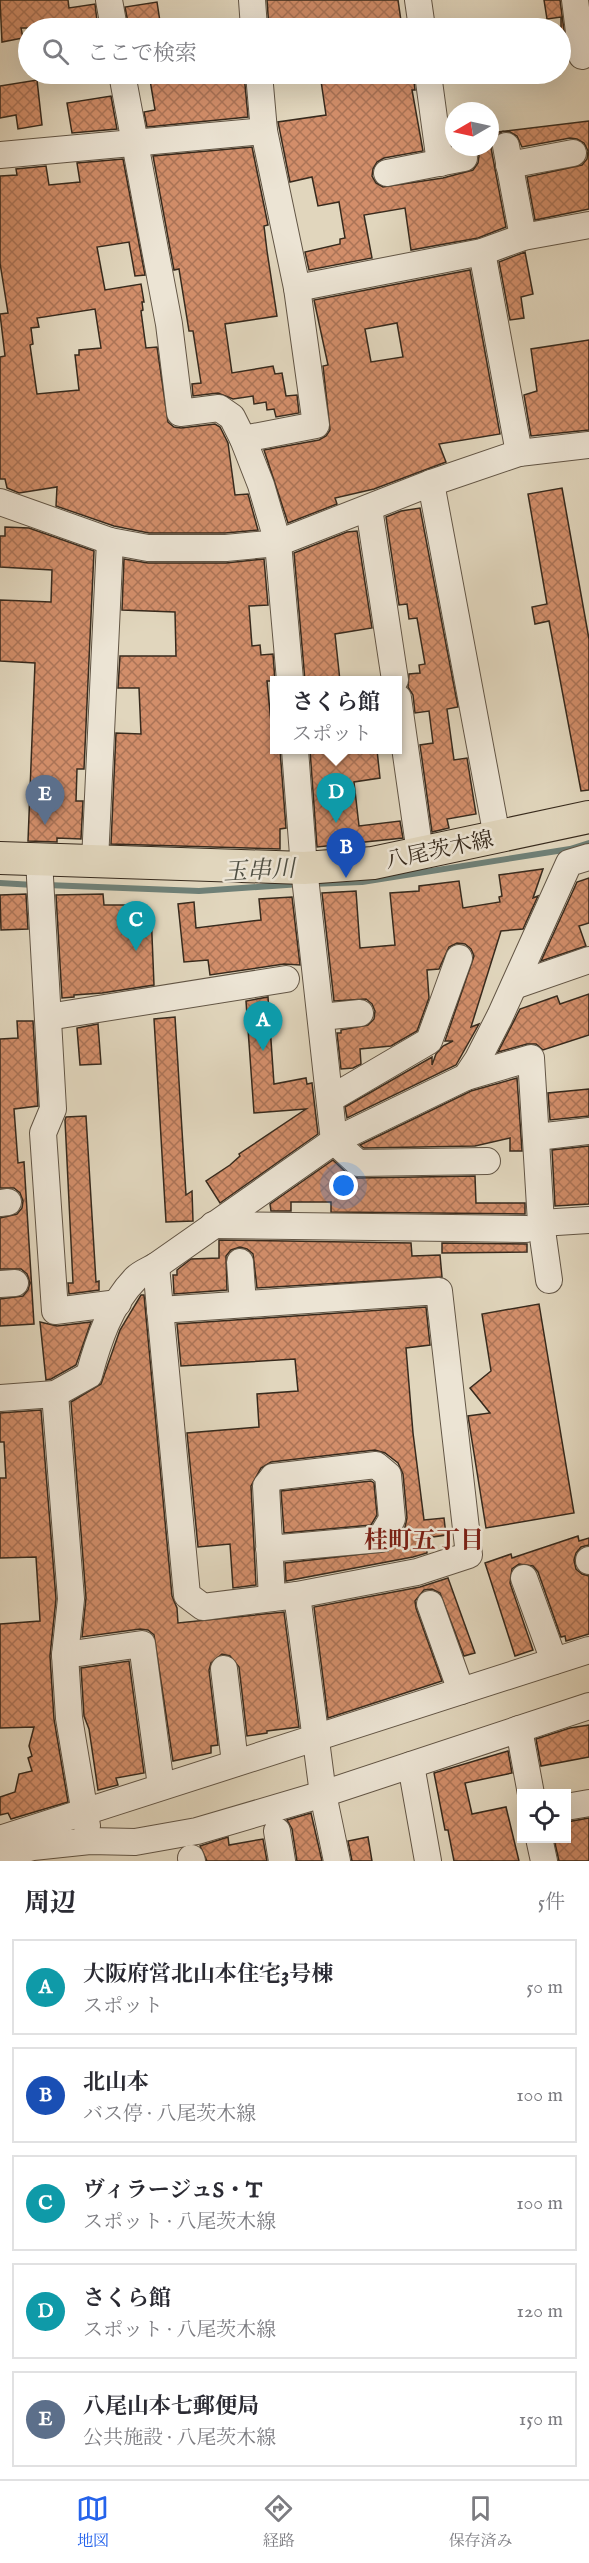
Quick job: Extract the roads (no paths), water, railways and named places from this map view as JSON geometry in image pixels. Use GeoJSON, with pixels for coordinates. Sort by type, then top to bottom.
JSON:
{"type":"FeatureCollection","features":[{"type":"Feature","properties":{"kind":"main road","name":"八尾茨木線"},"geometry":{"type":"LineString","coordinates":[[0,858],[40,877],[95,861],[305,879],[589,817]]}},
{"type":"Feature","properties":{"kind":"street"},"geometry":{"type":"LineString","coordinates":[[110,0],[113,18]]}},
{"type":"Feature","properties":{"kind":"street"},"geometry":{"type":"LineString","coordinates":[[252,0],[253,18]]}},
{"type":"Feature","properties":{"kind":"street"},"geometry":{"type":"LineString","coordinates":[[418,0],[421,18]]}},
{"type":"Feature","properties":{"kind":"street"},"geometry":{"type":"LineString","coordinates":[[575,0],[582,56]]}},
{"type":"Feature","properties":{"kind":"street"},"geometry":{"type":"LineString","coordinates":[[124,84],[169,324],[180,413],[219,408],[232,417],[243,439],[261,485],[278,543],[290,676]]}},
{"type":"Feature","properties":{"kind":"street"},"geometry":{"type":"LineString","coordinates":[[243,439],[315,425],[297,288],[264,131],[260,84]]}},
{"type":"Feature","properties":{"kind":"street"},"geometry":{"type":"LineString","coordinates":[[387,173],[452,161],[431,84]]}},
{"type":"Feature","properties":{"kind":"street"},"geometry":{"type":"LineString","coordinates":[[0,155],[264,131]]}},
{"type":"Feature","properties":{"kind":"street"},"geometry":{"type":"LineString","coordinates":[[523,237],[508,155],[573,153]]}},
{"type":"Feature","properties":{"kind":"street"},"geometry":{"type":"LineString","coordinates":[[297,288],[482,252],[523,237],[589,225]]}},
{"type":"Feature","properties":{"kind":"street"},"geometry":{"type":"LineString","coordinates":[[482,252],[519,453]]}},
{"type":"Feature","properties":{"kind":"street"},"geometry":{"type":"LineString","coordinates":[[0,502],[110,541],[148,548],[226,548],[278,543],[431,483],[519,453],[589,445]]}},
{"type":"Feature","properties":{"kind":"street"},"geometry":{"type":"LineString","coordinates":[[431,483],[497,837]]}},
{"type":"Feature","properties":{"kind":"street"},"geometry":{"type":"LineString","coordinates":[[369,508],[394,676]]}},
{"type":"Feature","properties":{"kind":"street"},"geometry":{"type":"LineString","coordinates":[[95,861],[110,541]]}},
{"type":"Feature","properties":{"kind":"street"},"geometry":{"type":"LineString","coordinates":[[402,726],[420,853]]}},
{"type":"Feature","properties":{"kind":"street"},"geometry":{"type":"LineString","coordinates":[[295,754],[305,879],[334,1141],[358,1163],[487,1161]]}},
{"type":"Feature","properties":{"kind":"street"},"geometry":{"type":"LineString","coordinates":[[466,1077],[478,1059],[514,986],[569,863],[589,857]]}},
{"type":"Feature","properties":{"kind":"street"},"geometry":{"type":"LineString","coordinates":[[40,877],[53,1108],[43,1132],[55,1311],[118,1303]]}},
{"type":"Feature","properties":{"kind":"street"},"geometry":{"type":"LineString","coordinates":[[330,1099],[429,1041],[459,958]]}},
{"type":"Feature","properties":{"kind":"street"},"geometry":{"type":"LineString","coordinates":[[514,986],[589,960]]}},
{"type":"Feature","properties":{"kind":"street"},"geometry":{"type":"LineString","coordinates":[[48,1017],[286,979]]}},
{"type":"Feature","properties":{"kind":"street"},"geometry":{"type":"LineString","coordinates":[[321,1017],[360,1013]]}},
{"type":"Feature","properties":{"kind":"street"},"geometry":{"type":"LineString","coordinates":[[0,1398],[55,1394],[89,1376],[99,1339],[118,1303],[136,1277],[156,1266],[334,1141],[466,1077],[531,1058],[537,1137],[534,1226],[549,1280]]}},
{"type":"Feature","properties":{"kind":"street"},"geometry":{"type":"LineString","coordinates":[[537,1137],[589,1131]]}},
{"type":"Feature","properties":{"kind":"street"},"geometry":{"type":"LineString","coordinates":[[213,1225],[534,1226],[589,1220]]}},
{"type":"Feature","properties":{"kind":"street"},"geometry":{"type":"LineString","coordinates":[[240,1262],[243,1304]]}},
{"type":"Feature","properties":{"kind":"street"},"geometry":{"type":"LineString","coordinates":[[156,1266],[160,1310],[187,1595],[203,1607],[284,1597],[417,1572],[469,1554],[439,1291],[160,1310]]}},
{"type":"Feature","properties":{"kind":"street"},"geometry":{"type":"LineString","coordinates":[[55,1394],[71,1599],[65,1655],[69,1718],[90,1841]]}},
{"type":"Feature","properties":{"kind":"street"},"geometry":{"type":"LineString","coordinates":[[269,1549],[380,1539],[392,1519],[388,1475],[376,1466],[273,1477],[266,1486],[269,1549],[284,1597],[316,1738],[323,1794],[337,1861]]}},
{"type":"Feature","properties":{"kind":"street"},"geometry":{"type":"LineString","coordinates":[[524,1578],[554,1662]]}},
{"type":"Feature","properties":{"kind":"street"},"geometry":{"type":"LineString","coordinates":[[430,1604],[461,1691]]}},
{"type":"Feature","properties":{"kind":"street"},"geometry":{"type":"LineString","coordinates":[[65,1655],[141,1644],[161,1786]]}},
{"type":"Feature","properties":{"kind":"street"},"geometry":{"type":"LineString","coordinates":[[0,1839],[589,1650]]}},
{"type":"Feature","properties":{"kind":"street"},"geometry":{"type":"LineString","coordinates":[[224,1669],[235,1763]]}},
{"type":"Feature","properties":{"kind":"street"},"geometry":{"type":"LineString","coordinates":[[0,1856],[33,1847],[90,1841],[135,1842],[196,1831],[323,1794],[589,1706]]}},
{"type":"Feature","properties":{"kind":"street"},"geometry":{"type":"LineString","coordinates":[[519,1729],[530,1789]]}},
{"type":"Feature","properties":{"kind":"street"},"geometry":{"type":"LineString","coordinates":[[411,1766],[428,1861]]}},
{"type":"Feature","properties":{"kind":"street"},"geometry":{"type":"LineString","coordinates":[[571,1807],[589,1803]]}},
{"type":"Feature","properties":{"kind":"street"},"geometry":{"type":"LineString","coordinates":[[277,1831],[282,1861]]}},
{"type":"Feature","properties":{"kind":"street"},"geometry":{"type":"LineString","coordinates":[[540,1843],[544,1861]]}},
{"type":"Feature","properties":{"kind":"waterway","name":"玉串川"},"geometry":{"type":"LineString","coordinates":[[311,884],[362,882],[570,849],[589,843]]}},
{"type":"Feature","properties":{"kind":"waterway","name":"玉串川"},"geometry":{"type":"LineString","coordinates":[[0,883],[34,885]]}},
{"type":"Feature","properties":{"kind":"waterway","name":"玉串川"},"geometry":{"type":"LineString","coordinates":[[47,885],[199,891],[301,884]]}},
{"type":"Feature","properties":{"kind":"place","name":"さくら館"},"geometry":{"type":"Point","coordinates":[336,823]}},
{"type":"Feature","properties":{"kind":"place","name":"八尾山本七郵便局"},"geometry":{"type":"Point","coordinates":[45,825]}},
{"type":"Feature","properties":{"kind":"place","name":"北山本"},"geometry":{"type":"Point","coordinates":[346,878]}},
{"type":"Feature","properties":{"kind":"place","name":"ヴィラージュS・T"},"geometry":{"type":"Point","coordinates":[136,951]}},
{"type":"Feature","properties":{"kind":"place","name":"大阪府営北山本住宅3号棟"},"geometry":{"type":"Point","coordinates":[263,1051]}},
{"type":"Feature","properties":{"kind":"district","name":"桂町五丁目"},"geometry":{"type":"Point","coordinates":[424,1540]}}]}
